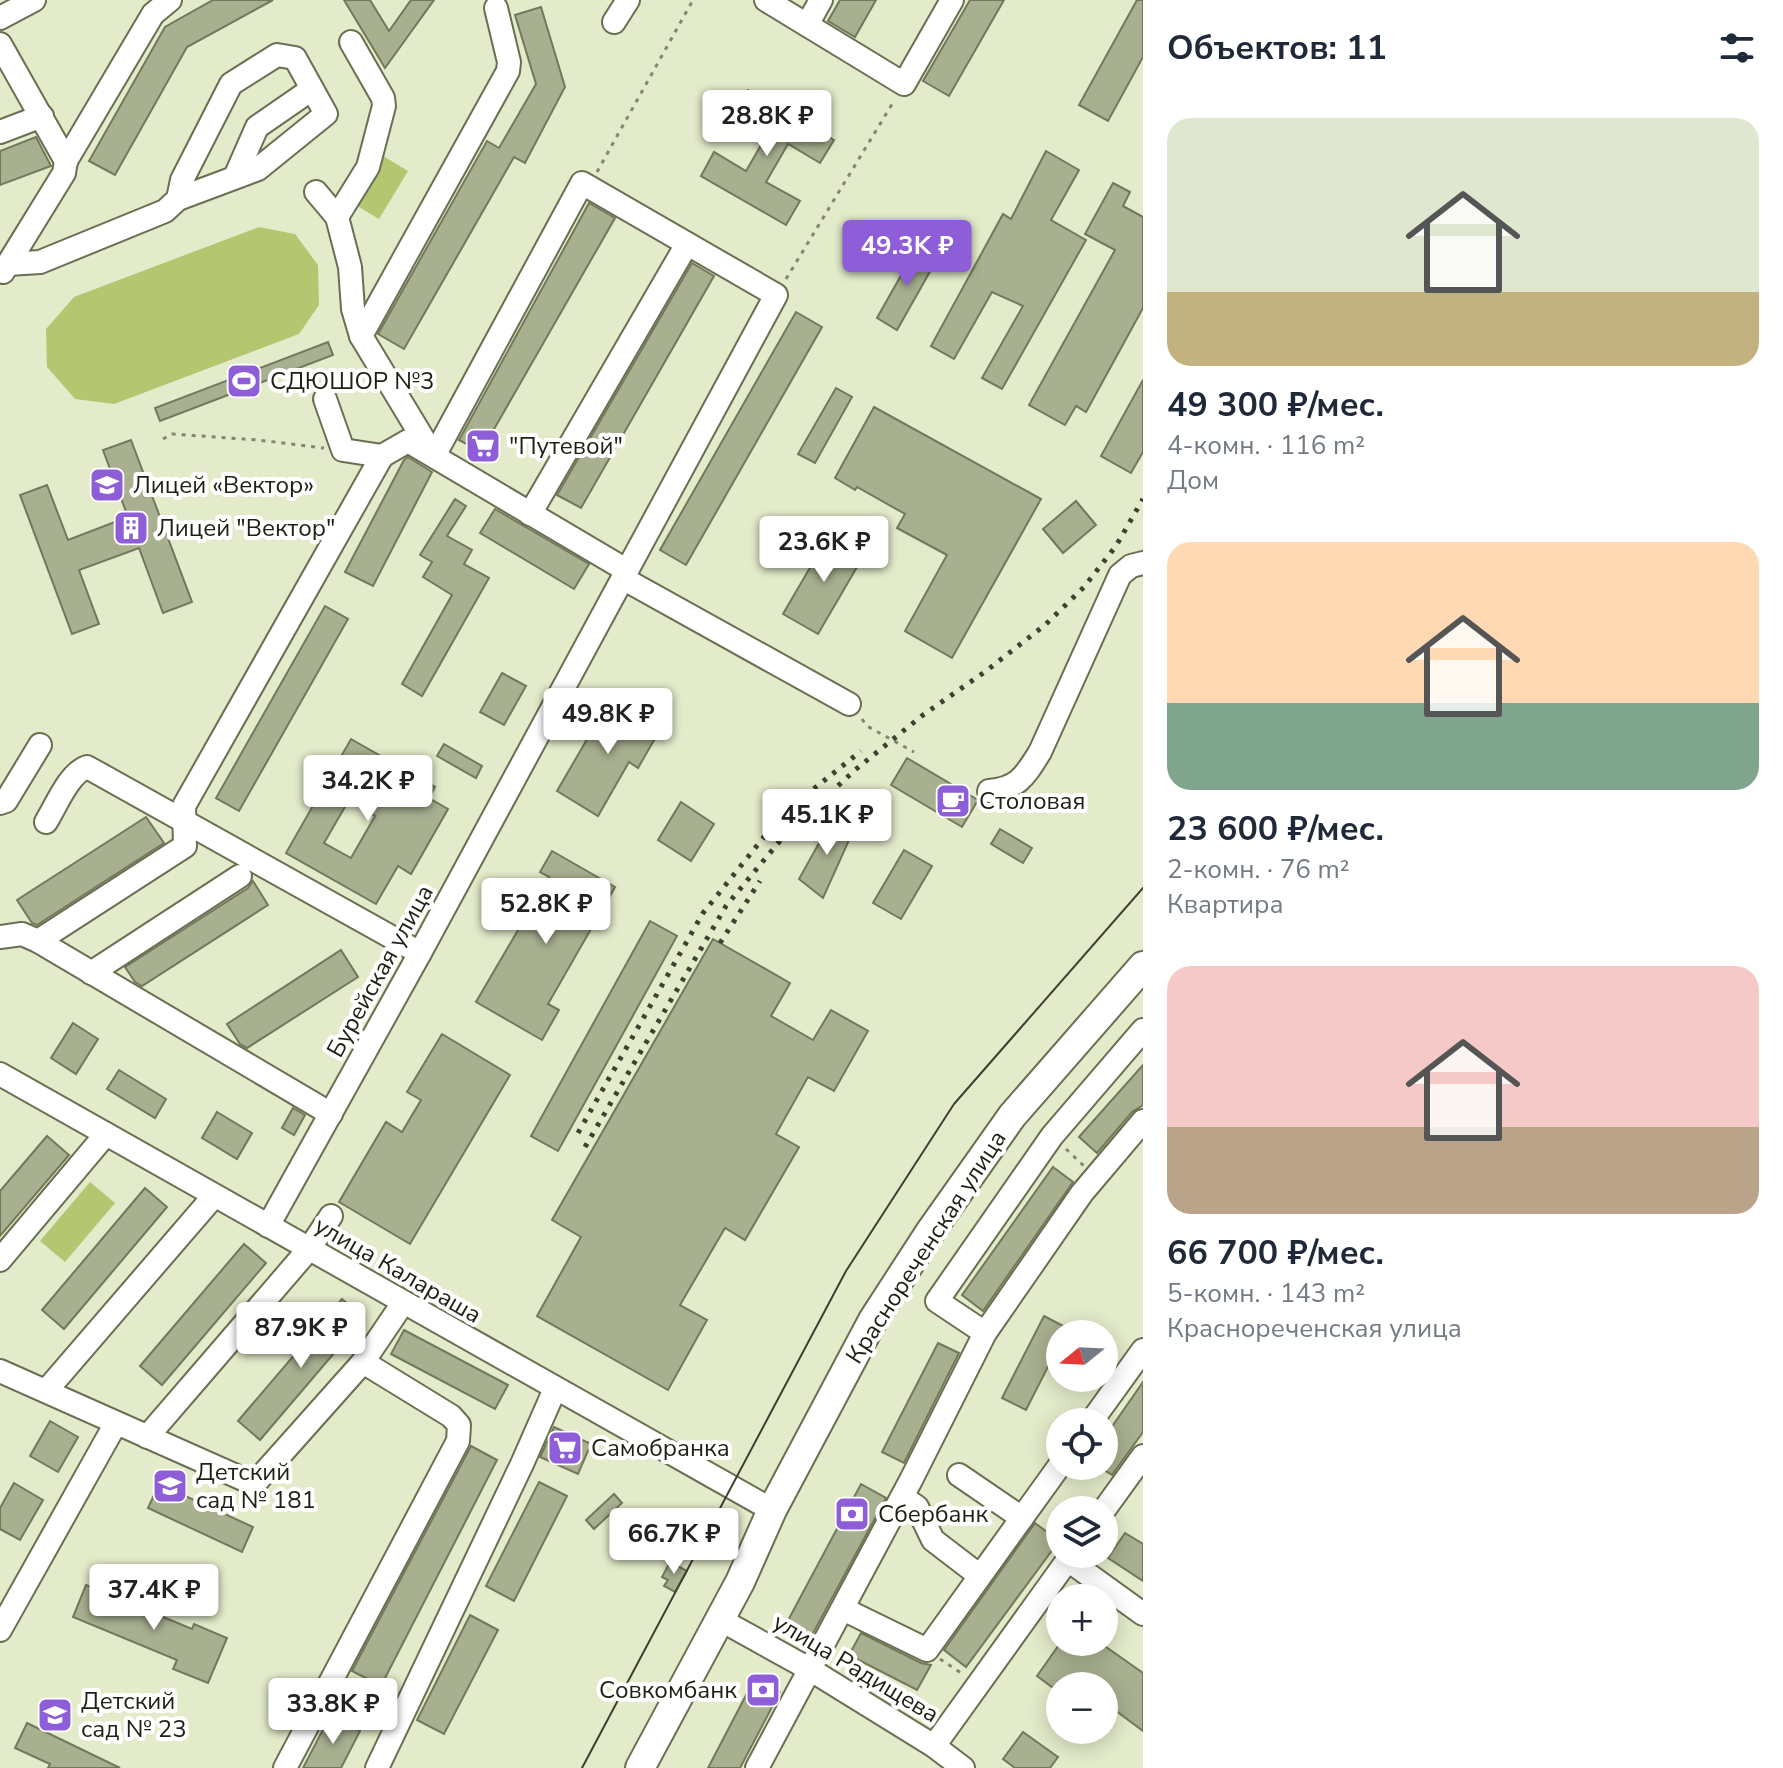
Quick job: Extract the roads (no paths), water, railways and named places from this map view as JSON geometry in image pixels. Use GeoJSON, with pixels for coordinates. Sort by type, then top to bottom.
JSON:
{"type":"FeatureCollection","features":[{"type":"Feature","properties":{"kind":"main road","name":"Краснореченская улица"},"geometry":{"type":"LineString","coordinates":[[640,1768],[740,1582],[772,1510],[873,1320],[930,1232],[1012,1116],[1143,966]]}},
{"type":"Feature","properties":{"kind":"street"},"geometry":{"type":"LineString","coordinates":[[0,18],[34,0]]}},
{"type":"Feature","properties":{"kind":"street"},"geometry":{"type":"LineString","coordinates":[[4,270],[64,173],[66,161],[153,14],[170,0]]}},
{"type":"Feature","properties":{"kind":"street"},"geometry":{"type":"LineString","coordinates":[[614,22],[628,0]]}},
{"type":"Feature","properties":{"kind":"street"},"geometry":{"type":"LineString","coordinates":[[766,0],[904,84],[952,0]]}},
{"type":"Feature","properties":{"kind":"street"},"geometry":{"type":"LineString","coordinates":[[807,25],[821,0]]}},
{"type":"Feature","properties":{"kind":"street"},"geometry":{"type":"LineString","coordinates":[[361,336],[508,71],[509,62],[496,8]]}},
{"type":"Feature","properties":{"kind":"street"},"geometry":{"type":"LineString","coordinates":[[337,217],[368,167],[384,106],[383,98],[351,42]]}},
{"type":"Feature","properties":{"kind":"street"},"geometry":{"type":"LineString","coordinates":[[0,44],[66,161]]}},
{"type":"Feature","properties":{"kind":"street"},"geometry":{"type":"LineString","coordinates":[[4,270],[40,262],[165,211],[178,199],[258,169],[326,114],[295,58],[277,55],[231,84],[182,180],[178,199]]}},
{"type":"Feature","properties":{"kind":"street"},"geometry":{"type":"LineString","coordinates":[[235,177],[257,127],[312,89]]}},
{"type":"Feature","properties":{"kind":"street"},"geometry":{"type":"LineString","coordinates":[[0,132],[42,116]]}},
{"type":"Feature","properties":{"kind":"street"},"geometry":{"type":"LineString","coordinates":[[434,456],[579,185],[586,183],[687,244],[530,514]]}},
{"type":"Feature","properties":{"kind":"street"},"geometry":{"type":"LineString","coordinates":[[316,192],[337,217],[350,267],[353,309],[361,336],[434,456]]}},
{"type":"Feature","properties":{"kind":"street","name":"Бурейская улица"},"geometry":{"type":"LineString","coordinates":[[268,1226],[420,953],[776,295],[687,244]]}},
{"type":"Feature","properties":{"kind":"street"},"geometry":{"type":"LineString","coordinates":[[325,399],[343,450],[382,456]]}},
{"type":"Feature","properties":{"kind":"street"},"geometry":{"type":"LineString","coordinates":[[38,941],[185,846],[184,806],[382,456],[408,441],[625,575],[849,704]]}},
{"type":"Feature","properties":{"kind":"street"},"geometry":{"type":"LineString","coordinates":[[989,791],[1007,790],[1026,774],[1040,752],[1120,575],[1131,566],[1143,563]]}},
{"type":"Feature","properties":{"kind":"street"},"geometry":{"type":"LineString","coordinates":[[0,803],[6,801],[40,745]]}},
{"type":"Feature","properties":{"kind":"street"},"geometry":{"type":"LineString","coordinates":[[46,822],[74,776],[87,767],[420,953]]}},
{"type":"Feature","properties":{"kind":"street"},"geometry":{"type":"LineString","coordinates":[[91,973],[240,876]]}},
{"type":"Feature","properties":{"kind":"street"},"geometry":{"type":"LineString","coordinates":[[0,937],[22,934],[38,941],[331,1114]]}},
{"type":"Feature","properties":{"kind":"street"},"geometry":{"type":"LineString","coordinates":[[985,1333],[937,1301],[1052,1136],[1143,1030]]}},
{"type":"Feature","properties":{"kind":"street","name":"улица Калараша"},"geometry":{"type":"LineString","coordinates":[[4,1082],[106,1134],[772,1510]]}},
{"type":"Feature","properties":{"kind":"street"},"geometry":{"type":"LineString","coordinates":[[757,1768],[902,1497],[985,1333],[1096,1176],[1143,1121]]}},
{"type":"Feature","properties":{"kind":"street"},"geometry":{"type":"LineString","coordinates":[[0,1260],[106,1134]]}},
{"type":"Feature","properties":{"kind":"street"},"geometry":{"type":"LineString","coordinates":[[46,1391],[214,1196]]}},
{"type":"Feature","properties":{"kind":"street"},"geometry":{"type":"LineString","coordinates":[[147,1437],[309,1249],[331,1216]]}},
{"type":"Feature","properties":{"kind":"street"},"geometry":{"type":"LineString","coordinates":[[0,1371],[249,1483],[255,1482],[363,1362],[403,1303]]}},
{"type":"Feature","properties":{"kind":"street"},"geometry":{"type":"LineString","coordinates":[[1101,1408],[1143,1350]]}},
{"type":"Feature","properties":{"kind":"street"},"geometry":{"type":"LineString","coordinates":[[285,1768],[458,1441],[459,1425],[451,1416],[363,1362]]}},
{"type":"Feature","properties":{"kind":"street"},"geometry":{"type":"LineString","coordinates":[[377,1768],[555,1389]]}},
{"type":"Feature","properties":{"kind":"street"},"geometry":{"type":"LineString","coordinates":[[0,1630],[116,1423]]}},
{"type":"Feature","properties":{"kind":"street"},"geometry":{"type":"LineString","coordinates":[[1118,1498],[1135,1484],[1143,1456]]}},
{"type":"Feature","properties":{"kind":"street"},"geometry":{"type":"LineString","coordinates":[[959,1475],[1022,1518]]}},
{"type":"Feature","properties":{"kind":"street"},"geometry":{"type":"LineString","coordinates":[[843,1609],[927,1650],[1049,1480]]}},
{"type":"Feature","properties":{"kind":"street"},"geometry":{"type":"LineString","coordinates":[[902,1497],[917,1507],[933,1540],[980,1576]]}},
{"type":"Feature","properties":{"kind":"street"},"geometry":{"type":"LineString","coordinates":[[934,1746],[1062,1568]]}},
{"type":"Feature","properties":{"kind":"street"},"geometry":{"type":"LineString","coordinates":[[1084,1568],[1143,1614]]}},
{"type":"Feature","properties":{"kind":"street","name":"улица Радищева"},"geometry":{"type":"LineString","coordinates":[[719,1619],[811,1670],[934,1746],[963,1768]]}},
{"type":"Feature","properties":{"kind":"street"},"geometry":{"type":"LineString","coordinates":[[328,1686],[398,1723]]}},
{"type":"Feature","properties":{"kind":"tram line"},"geometry":{"type":"LineString","coordinates":[[582,1768],[846,1271],[954,1104],[1143,888]]}},
{"type":"Feature","properties":{"kind":"railway"},"geometry":{"type":"LineString","coordinates":[[585,1147],[726,906],[784,836],[855,770],[923,715],[1045,625],[1084,587],[1116,546],[1143,499]]}},
{"type":"Feature","properties":{"kind":"railway"},"geometry":{"type":"LineString","coordinates":[[578,1133],[703,913],[768,832],[811,791],[861,751]]}},
{"type":"Feature","properties":{"kind":"railway"},"geometry":{"type":"LineString","coordinates":[[720,943],[760,881]]}},
{"type":"Feature","properties":{"kind":"place","name":"СДЮШОР №3"},"geometry":{"type":"Point","coordinates":[244,381]}},
{"type":"Feature","properties":{"kind":"place","name":"\"Путевой\""},"geometry":{"type":"Point","coordinates":[483,446]}},
{"type":"Feature","properties":{"kind":"place","name":"Лицей «Вектор»"},"geometry":{"type":"Point","coordinates":[107,485]}},
{"type":"Feature","properties":{"kind":"place","name":"Лицей \"Вектор\""},"geometry":{"type":"Point","coordinates":[131,528]}},
{"type":"Feature","properties":{"kind":"place","name":"Столовая"},"geometry":{"type":"Point","coordinates":[953,801]}},
{"type":"Feature","properties":{"kind":"place","name":"Самобранка"},"geometry":{"type":"Point","coordinates":[565,1448]}},
{"type":"Feature","properties":{"kind":"place","name":"Детский сад № 181"},"geometry":{"type":"Point","coordinates":[170,1486]}},
{"type":"Feature","properties":{"kind":"place","name":"Сбербанк"},"geometry":{"type":"Point","coordinates":[852,1514]}},
{"type":"Feature","properties":{"kind":"place","name":"Совкомбанк"},"geometry":{"type":"Point","coordinates":[763,1690]}},
{"type":"Feature","properties":{"kind":"place","name":"Детский сад № 23"},"geometry":{"type":"Point","coordinates":[55,1715]}}]}
